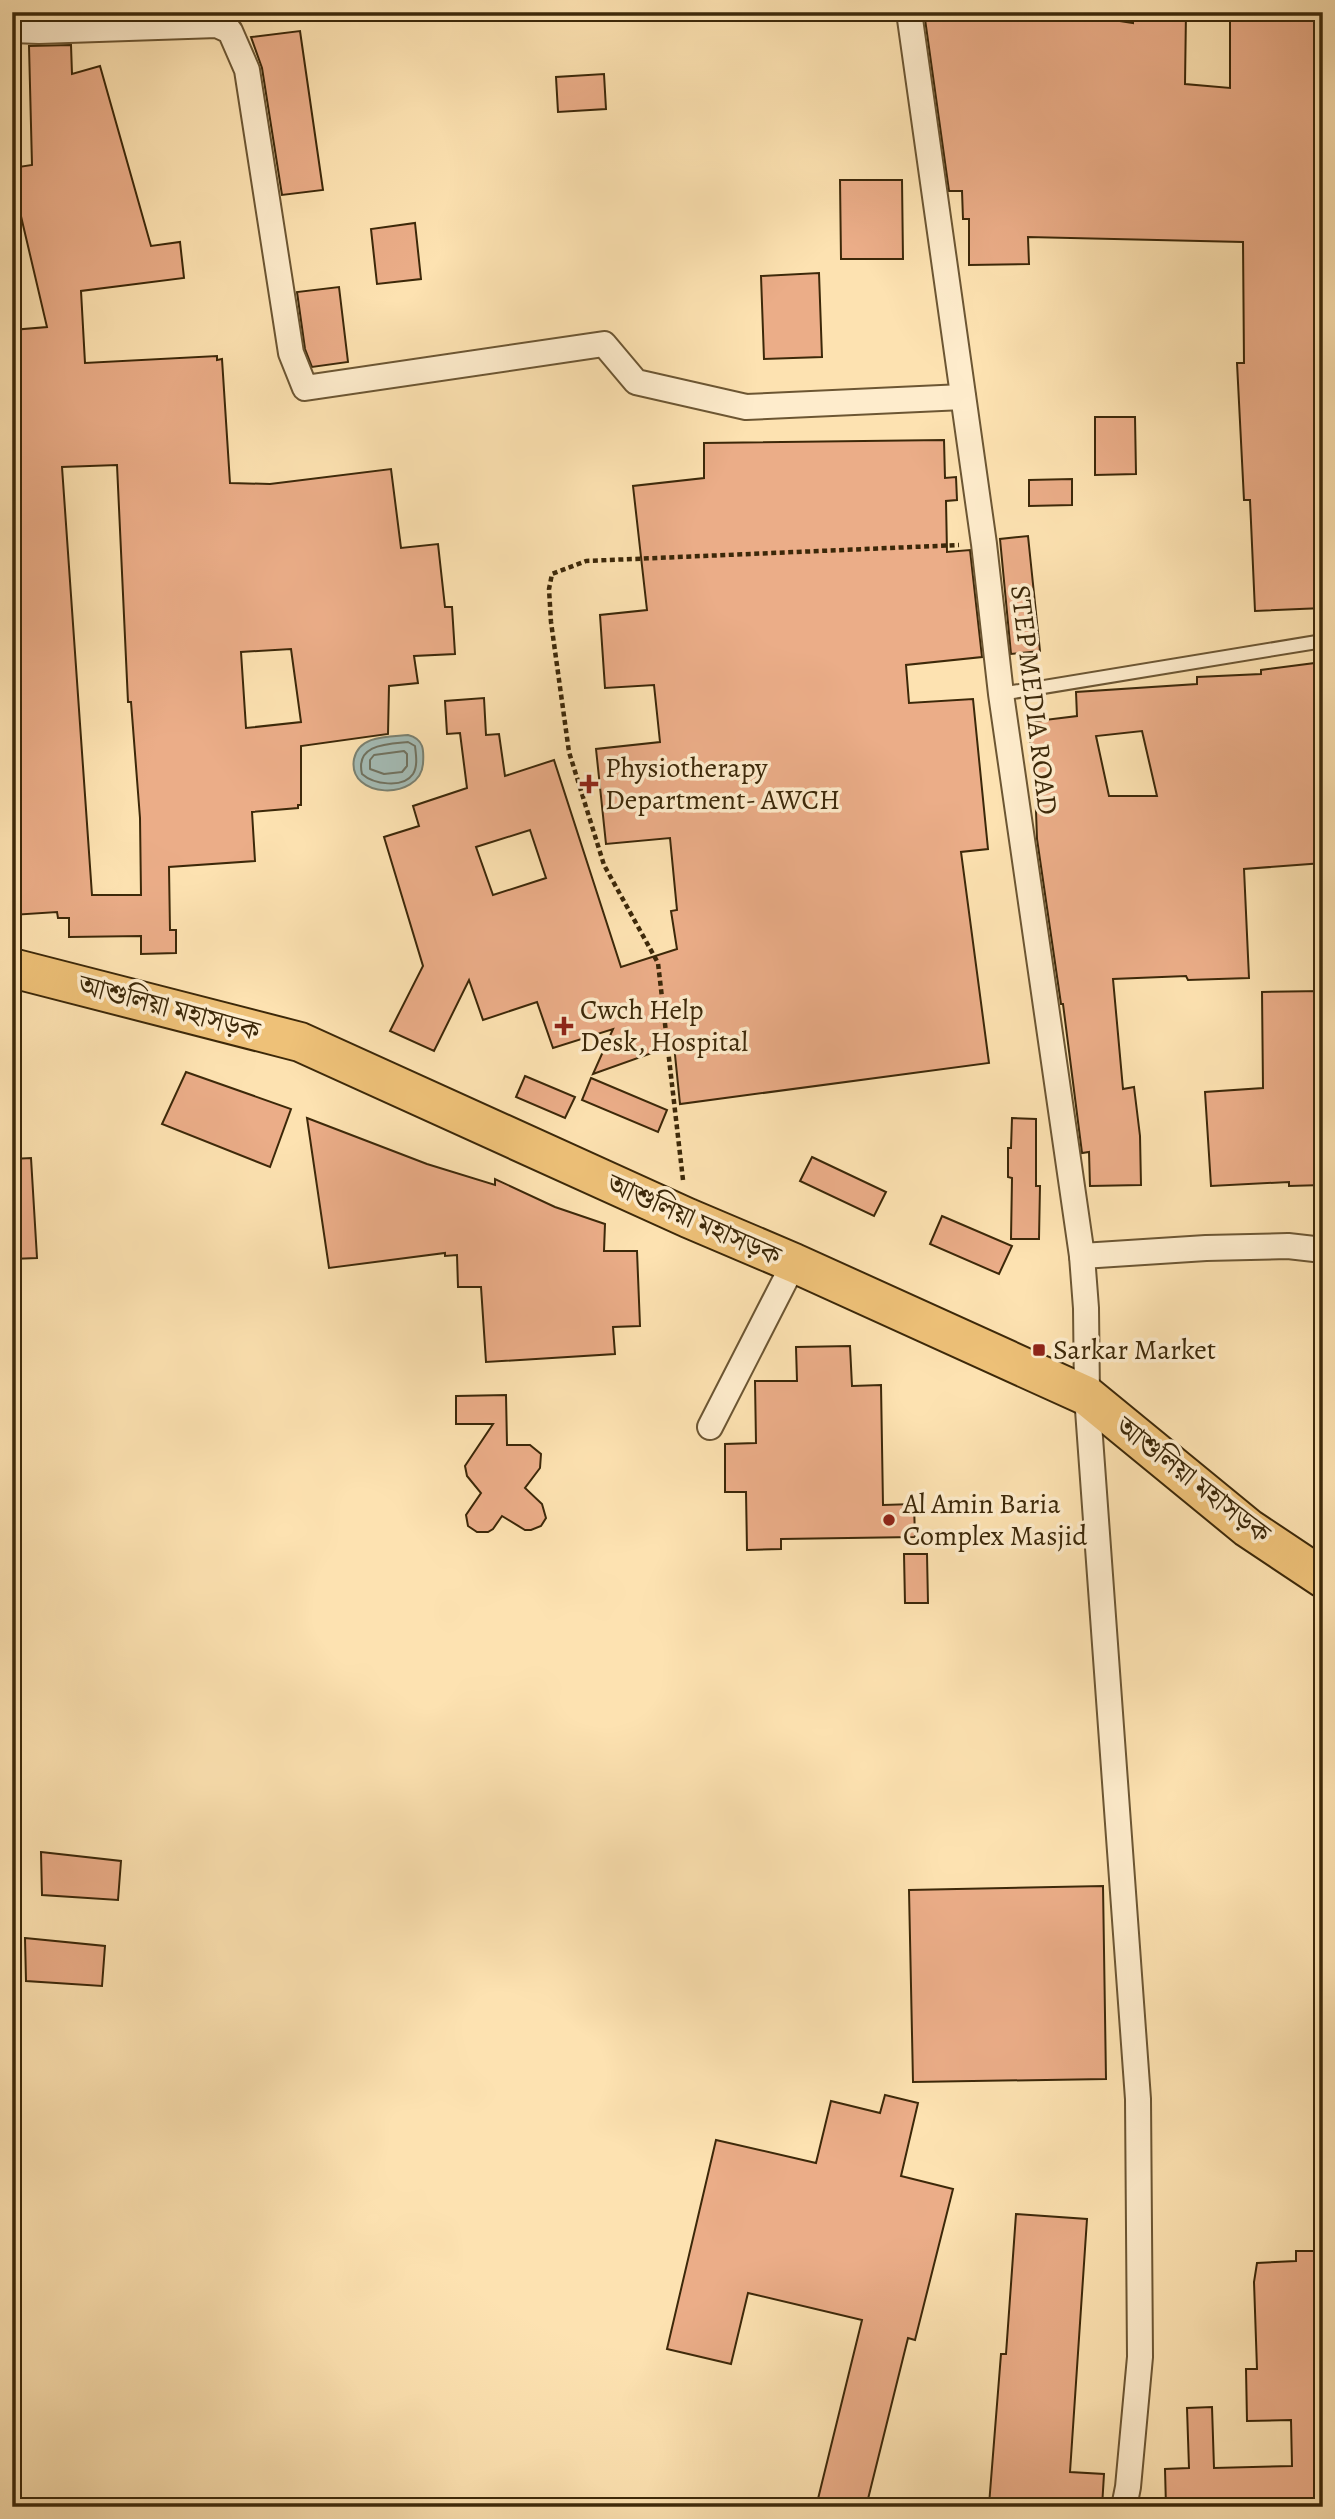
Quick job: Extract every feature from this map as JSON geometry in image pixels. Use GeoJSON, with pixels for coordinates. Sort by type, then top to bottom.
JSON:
{"type":"FeatureCollection","features":[{"type":"Feature","properties":{"kind":"highway","name":"আশুলিয়া মহাসড়ক"},"geometry":{"type":"LineString","coordinates":[[12,968],[300,1042],[688,1219],[1087,1396],[1248,1528],[1323,1578]]}},
{"type":"Feature","properties":{"kind":"street","name":"STEP MEDIA ROAD"},"geometry":{"type":"LineString","coordinates":[[909,12],[984,544],[1001,694],[1082,1256],[1086,1308],[1087,1396],[1138,2099],[1140,2357],[1124,2507]]}},
{"type":"Feature","properties":{"kind":"street"},"geometry":{"type":"LineString","coordinates":[[12,30],[39,32],[217,25],[230,32],[247,70],[291,354],[304,388],[604,344],[636,382],[746,407],[963,397]]}},
{"type":"Feature","properties":{"kind":"street"},"geometry":{"type":"LineString","coordinates":[[1082,1256],[1288,1246],[1323,1250]]}},
{"type":"Feature","properties":{"kind":"street"},"geometry":{"type":"LineString","coordinates":[[710,1427],[794,1264]]}},
{"type":"Feature","properties":{"kind":"lane"},"geometry":{"type":"LineString","coordinates":[[1001,694],[1323,641]]}},
{"type":"Feature","properties":{"kind":"path"},"geometry":{"type":"LineString","coordinates":[[688,1219],[658,963],[604,865],[569,752],[551,622],[549,589],[552,574],[586,561],[984,544]]}},
{"type":"Feature","properties":{"kind":"water"},"geometry":{"type":"Polygon","coordinates":[[[408,735],[417,739],[422,746],[423,764],[419,776],[398,789],[372,788],[361,782],[355,772],[354,759],[362,745],[383,737],[408,735]]]}},
{"type":"Feature","properties":{"kind":"building"},"geometry":{"type":"Polygon","coordinates":[[[924,12],[1062,12],[1133,23],[1133,12],[1186,12],[1185,84],[1230,88],[1230,20],[1257,20],[1257,17],[1323,17],[1323,608],[1255,611],[1250,500],[1244,500],[1237,363],[1244,363],[1243,242],[1028,237],[1029,264],[969,265],[969,219],[963,219],[962,191],[949,191],[924,12]]]}},
{"type":"Feature","properties":{"kind":"building"},"geometry":{"type":"Polygon","coordinates":[[[300,31],[323,190],[282,195],[262,68],[251,37],[300,31]]]}},
{"type":"Feature","properties":{"kind":"building"},"geometry":{"type":"Polygon","coordinates":[[[71,45],[72,74],[100,66],[151,246],[180,242],[184,278],[81,291],[85,363],[217,356],[217,360],[222,359],[230,483],[270,484],[391,469],[401,548],[438,544],[445,607],[452,607],[455,654],[414,656],[418,683],[389,686],[388,734],[301,746],[301,805],[298,805],[298,808],[252,812],[255,861],[169,867],[170,930],[176,930],[176,953],[141,954],[141,936],[69,937],[69,918],[58,918],[57,912],[12,915],[12,330],[47,327],[12,178],[12,168],[32,165],[29,46],[71,45]],[[117,465],[62,467],[92,895],[141,895],[140,818],[131,702],[128,702],[117,465]],[[291,649],[241,652],[246,728],[301,722],[291,649]]]}},
{"type":"Feature","properties":{"kind":"building"},"geometry":{"type":"Polygon","coordinates":[[[604,74],[606,109],[558,112],[556,77],[604,74]]]}},
{"type":"Feature","properties":{"kind":"building"},"geometry":{"type":"Polygon","coordinates":[[[840,180],[902,180],[903,259],[841,259],[840,180]]]}},
{"type":"Feature","properties":{"kind":"building"},"geometry":{"type":"Polygon","coordinates":[[[415,223],[421,279],[377,284],[371,229],[415,223]]]}},
{"type":"Feature","properties":{"kind":"building"},"geometry":{"type":"Polygon","coordinates":[[[819,273],[822,357],[764,359],[761,276],[819,273]]]}},
{"type":"Feature","properties":{"kind":"building"},"geometry":{"type":"Polygon","coordinates":[[[339,287],[348,362],[312,367],[305,349],[297,292],[339,287]]]}},
{"type":"Feature","properties":{"kind":"building"},"geometry":{"type":"Polygon","coordinates":[[[1095,417],[1135,417],[1136,474],[1095,475],[1095,417]]]}},
{"type":"Feature","properties":{"kind":"building"},"geometry":{"type":"Polygon","coordinates":[[[944,440],[945,478],[956,477],[957,500],[946,501],[947,552],[970,550],[982,657],[906,665],[909,703],[973,699],[988,849],[961,852],[989,1063],[680,1104],[674,1045],[593,1074],[613,1029],[553,1048],[537,1002],[483,1020],[469,980],[434,1051],[390,1031],[423,966],[384,837],[419,826],[413,806],[467,788],[460,733],[447,734],[445,701],[484,698],[486,735],[499,734],[505,776],[554,760],[621,967],[677,949],[671,911],[677,910],[670,838],[606,844],[596,749],[660,742],[654,685],[605,688],[600,615],[647,610],[633,486],[704,478],[704,443],[944,440]],[[530,830],[476,847],[493,895],[546,878],[530,830]]]}},
{"type":"Feature","properties":{"kind":"building"},"geometry":{"type":"Polygon","coordinates":[[[1072,479],[1072,505],[1029,506],[1029,480],[1072,479]]]}},
{"type":"Feature","properties":{"kind":"building"},"geometry":{"type":"Polygon","coordinates":[[[1028,536],[1040,651],[1011,654],[1000,539],[1028,536]]]}},
{"type":"Feature","properties":{"kind":"building"},"geometry":{"type":"Polygon","coordinates":[[[1323,662],[1323,863],[1244,869],[1249,978],[1188,980],[1186,976],[1113,979],[1123,1089],[1134,1087],[1140,1136],[1141,1185],[1090,1186],[1089,1152],[1082,1153],[1063,1004],[1037,839],[1035,783],[1028,722],[1077,716],[1076,692],[1197,684],[1197,677],[1261,674],[1261,670],[1323,662]],[[1142,731],[1096,736],[1109,796],[1157,796],[1142,731]]]}},
{"type":"Feature","properties":{"kind":"building"},"geometry":{"type":"Polygon","coordinates":[[[1323,991],[1323,1185],[1289,1186],[1289,1182],[1211,1186],[1205,1092],[1263,1088],[1262,992],[1323,991]]]}},
{"type":"Feature","properties":{"kind":"building"},"geometry":{"type":"Polygon","coordinates":[[[186,1072],[291,1109],[270,1167],[162,1124],[186,1072]]]}},
{"type":"Feature","properties":{"kind":"building"},"geometry":{"type":"Polygon","coordinates":[[[525,1076],[575,1097],[565,1118],[516,1097],[525,1076]]]}},
{"type":"Feature","properties":{"kind":"building"},"geometry":{"type":"Polygon","coordinates":[[[591,1078],[667,1110],[658,1132],[582,1100],[591,1078]]]}},
{"type":"Feature","properties":{"kind":"building"},"geometry":{"type":"Polygon","coordinates":[[[307,1118],[427,1164],[495,1185],[495,1179],[555,1207],[605,1224],[604,1251],[637,1251],[640,1326],[613,1327],[615,1354],[486,1362],[481,1287],[458,1287],[457,1255],[445,1256],[445,1253],[329,1268],[307,1118]]]}},
{"type":"Feature","properties":{"kind":"building"},"geometry":{"type":"Polygon","coordinates":[[[1012,1118],[1036,1119],[1036,1186],[1040,1186],[1039,1239],[1011,1239],[1012,1178],[1008,1177],[1008,1148],[1011,1148],[1012,1118]]]}},
{"type":"Feature","properties":{"kind":"building"},"geometry":{"type":"Polygon","coordinates":[[[812,1157],[886,1192],[874,1216],[800,1181],[812,1157]]]}},
{"type":"Feature","properties":{"kind":"building"},"geometry":{"type":"Polygon","coordinates":[[[31,1158],[37,1258],[12,1259],[12,1159],[31,1158]]]}},
{"type":"Feature","properties":{"kind":"building"},"geometry":{"type":"Polygon","coordinates":[[[942,1216],[1012,1246],[999,1274],[930,1244],[942,1216]]]}},
{"type":"Feature","properties":{"kind":"building"},"geometry":{"type":"Polygon","coordinates":[[[850,1346],[852,1386],[881,1385],[883,1505],[914,1504],[915,1537],[781,1539],[781,1549],[747,1550],[746,1492],[725,1492],[725,1444],[756,1443],[755,1381],[797,1381],[796,1347],[850,1346]]]}},
{"type":"Feature","properties":{"kind":"building"},"geometry":{"type":"Polygon","coordinates":[[[506,1395],[507,1445],[530,1445],[541,1454],[540,1468],[525,1488],[542,1504],[546,1518],[541,1526],[525,1530],[502,1516],[493,1529],[477,1532],[468,1526],[466,1515],[481,1493],[467,1476],[465,1466],[493,1424],[456,1424],[456,1396],[506,1395]]]}},
{"type":"Feature","properties":{"kind":"building"},"geometry":{"type":"Polygon","coordinates":[[[904,1554],[927,1554],[928,1603],[905,1603],[904,1554]]]}},
{"type":"Feature","properties":{"kind":"building"},"geometry":{"type":"Polygon","coordinates":[[[41,1852],[121,1861],[118,1900],[42,1895],[41,1852]]]}},
{"type":"Feature","properties":{"kind":"building"},"geometry":{"type":"Polygon","coordinates":[[[1103,1886],[1106,2079],[913,2082],[909,1890],[1103,1886]]]}},
{"type":"Feature","properties":{"kind":"building"},"geometry":{"type":"Polygon","coordinates":[[[25,1938],[105,1946],[102,1986],[26,1981],[25,1938]]]}},
{"type":"Feature","properties":{"kind":"building"},"geometry":{"type":"Polygon","coordinates":[[[885,2095],[918,2103],[901,2176],[953,2189],[915,2340],[908,2338],[866,2507],[816,2507],[862,2320],[748,2293],[731,2364],[667,2349],[716,2140],[816,2163],[831,2101],[880,2113],[885,2095]]]}},
{"type":"Feature","properties":{"kind":"building"},"geometry":{"type":"Polygon","coordinates":[[[1016,2214],[1087,2219],[1070,2472],[1104,2474],[1102,2507],[989,2505],[1001,2354],[1006,2354],[1016,2214]]]}},
{"type":"Feature","properties":{"kind":"building"},"geometry":{"type":"Polygon","coordinates":[[[1296,2251],[1323,2251],[1323,2507],[1166,2507],[1165,2469],[1189,2468],[1187,2408],[1212,2407],[1214,2468],[1292,2466],[1291,2420],[1247,2421],[1246,2369],[1257,2369],[1254,2282],[1257,2263],[1296,2261],[1296,2251]]]}},
{"type":"Feature","properties":{"kind":"place","name":"Physiotherapy Department- AWCH"},"geometry":{"type":"Point","coordinates":[589,784]}},
{"type":"Feature","properties":{"kind":"place","name":"Cwch Help Desk, Hospital"},"geometry":{"type":"Point","coordinates":[564,1026]}},
{"type":"Feature","properties":{"kind":"place","name":"Sarkar Market"},"geometry":{"type":"Point","coordinates":[1039,1350]}},
{"type":"Feature","properties":{"kind":"place","name":"Al Amin Baria Complex Masjid"},"geometry":{"type":"Point","coordinates":[889,1520]}}]}
